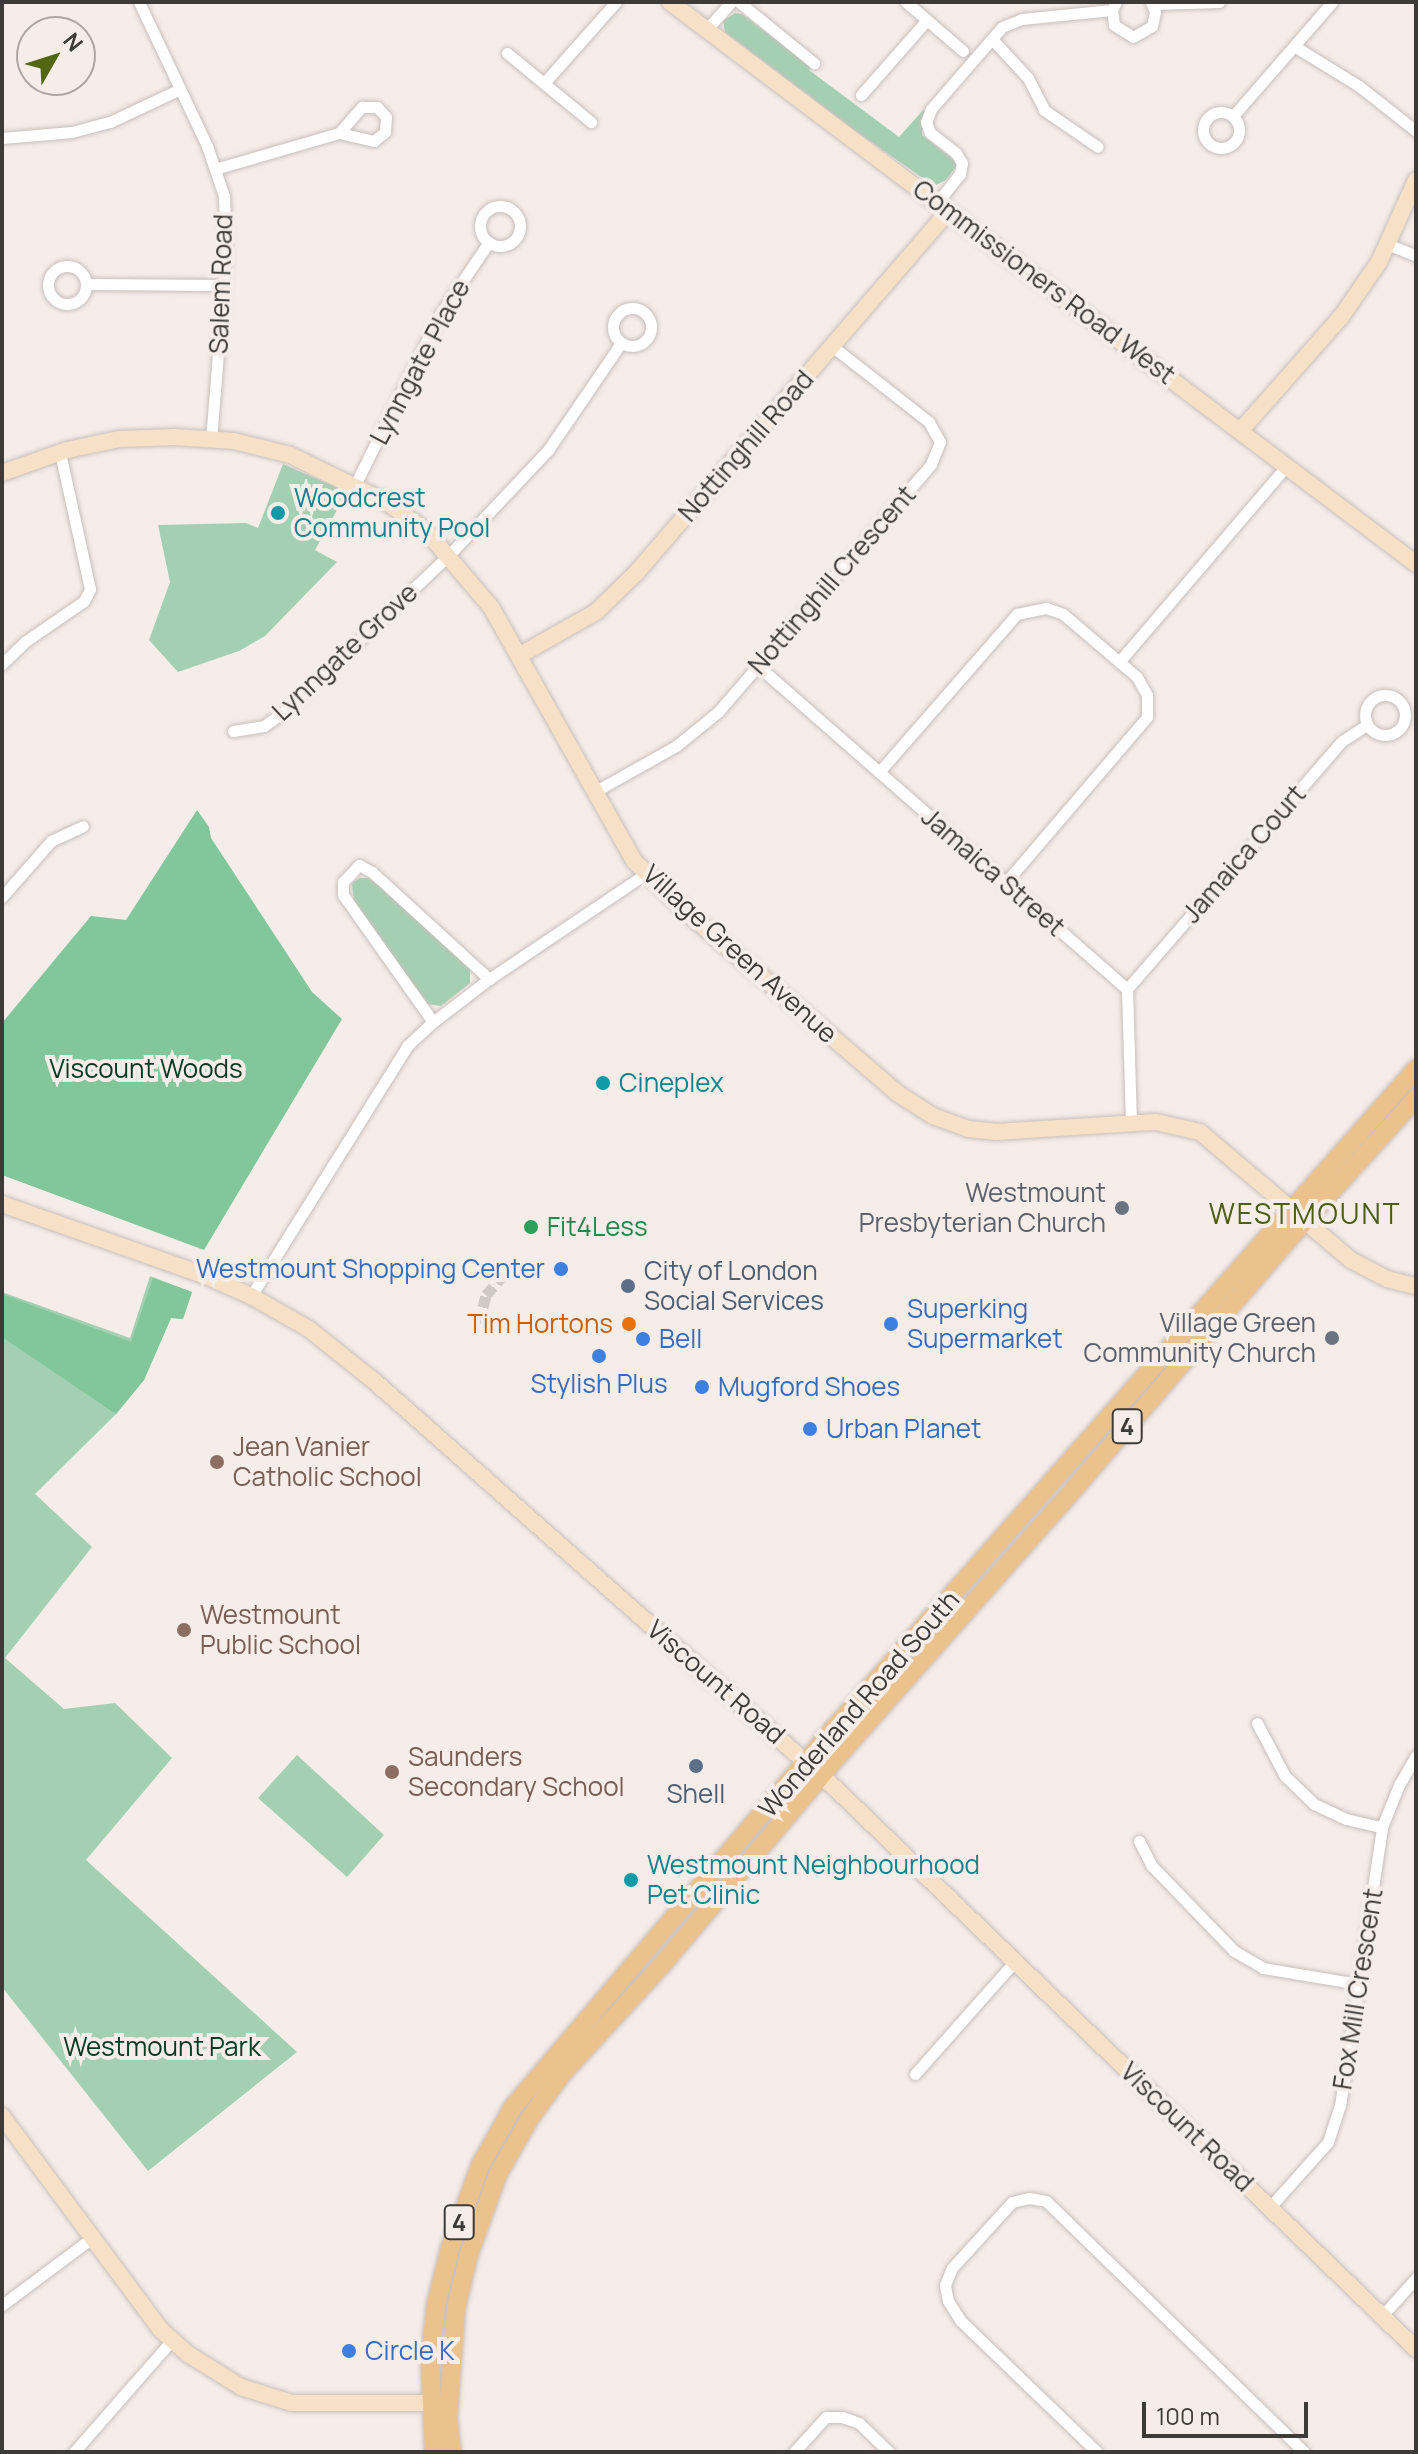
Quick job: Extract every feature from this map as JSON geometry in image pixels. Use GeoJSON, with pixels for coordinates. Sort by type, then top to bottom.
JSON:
{"type":"FeatureCollection","features":[{"type":"Feature","properties":{"kind":"main road","name":"Wonderland Road South"},"geometry":{"type":"LineString","coordinates":[[434,2452],[430,2356],[436,2304],[450,2248],[480,2166],[513,2107],[805,1762],[1290,1208],[1416,1069]]}},
{"type":"Feature","properties":{"kind":"main road","name":"Wonderland Road South"},"geometry":{"type":"LineString","coordinates":[[452,2452],[448,2424],[456,2308],[469,2254],[498,2174],[530,2118],[562,2074],[661,1966],[821,1776],[1416,1098]]}},
{"type":"Feature","properties":{"kind":"street","name":"Salem Road"},"geometry":{"type":"LineString","coordinates":[[139,2],[180,89],[224,196],[224,285],[211,440]]}},
{"type":"Feature","properties":{"kind":"street"},"geometry":{"type":"LineString","coordinates":[[544,83],[616,2]]}},
{"type":"Feature","properties":{"kind":"street","name":"Commissioners Road West"},"geometry":{"type":"LineString","coordinates":[[670,2],[1416,564]]}},
{"type":"Feature","properties":{"kind":"street"},"geometry":{"type":"LineString","coordinates":[[706,30],[731,2]]}},
{"type":"Feature","properties":{"kind":"street"},"geometry":{"type":"LineString","coordinates":[[739,2],[814,63]]}},
{"type":"Feature","properties":{"kind":"street"},"geometry":{"type":"LineString","coordinates":[[906,2],[963,51]]}},
{"type":"Feature","properties":{"kind":"street"},"geometry":{"type":"LineString","coordinates":[[943,207],[960,174],[962,163],[956,153],[930,133],[926,122],[931,109],[1010,22],[1114,6],[1114,25],[1133,37],[1152,26],[1152,3],[1219,2]]}},
{"type":"Feature","properties":{"kind":"street"},"geometry":{"type":"LineString","coordinates":[[1233,116],[1332,2]]}},
{"type":"Feature","properties":{"kind":"street"},"geometry":{"type":"LineString","coordinates":[[861,95],[927,20]]}},
{"type":"Feature","properties":{"kind":"street"},"geometry":{"type":"LineString","coordinates":[[992,39],[1028,78],[1044,110],[1098,147]]}},
{"type":"Feature","properties":{"kind":"street"},"geometry":{"type":"LineString","coordinates":[[1294,46],[1359,86],[1416,131]]}},
{"type":"Feature","properties":{"kind":"street"},"geometry":{"type":"LineString","coordinates":[[507,53],[591,122]]}},
{"type":"Feature","properties":{"kind":"street"},"geometry":{"type":"LineString","coordinates":[[2,138],[72,132],[110,122],[180,89]]}},
{"type":"Feature","properties":{"kind":"street"},"geometry":{"type":"LineString","coordinates":[[215,169],[339,133]]}},
{"type":"Feature","properties":{"kind":"street"},"geometry":{"type":"LineString","coordinates":[[1241,430],[1341,317],[1387,244],[1416,180]]}},
{"type":"Feature","properties":{"kind":"street","name":"Nottinghill Road"},"geometry":{"type":"LineString","coordinates":[[520,655],[596,612],[637,572],[832,346],[943,207]]}},
{"type":"Feature","properties":{"kind":"street","name":"Lynngate Place"},"geometry":{"type":"LineString","coordinates":[[355,485],[439,316],[489,242]]}},
{"type":"Feature","properties":{"kind":"street"},"geometry":{"type":"LineString","coordinates":[[1387,244],[1416,256]]}},
{"type":"Feature","properties":{"kind":"street"},"geometry":{"type":"LineString","coordinates":[[86,284],[224,285]]}},
{"type":"Feature","properties":{"kind":"street","name":"Lynngate Grove"},"geometry":{"type":"LineString","coordinates":[[233,731],[264,726],[286,710],[449,555],[548,450],[621,343]]}},
{"type":"Feature","properties":{"kind":"street","name":"Nottinghill Crescent"},"geometry":{"type":"LineString","coordinates":[[594,792],[676,746],[718,712],[931,464],[940,442],[929,422],[832,346]]}},
{"type":"Feature","properties":{"kind":"street","name":"Village Green Avenue"},"geometry":{"type":"LineString","coordinates":[[2,473],[60,453],[119,439],[211,440],[290,455],[388,503],[426,531],[491,607],[634,861],[692,917],[897,1093],[933,1116],[968,1129],[995,1132],[1156,1122],[1200,1132],[1351,1260],[1387,1279],[1416,1286]]}},
{"type":"Feature","properties":{"kind":"street"},"geometry":{"type":"LineString","coordinates":[[2,664],[26,641],[84,601],[90,589],[60,453]]}},
{"type":"Feature","properties":{"kind":"street"},"geometry":{"type":"LineString","coordinates":[[1119,662],[1287,465]]}},
{"type":"Feature","properties":{"kind":"street"},"geometry":{"type":"LineString","coordinates":[[879,772],[1017,614],[1046,608],[1063,614],[1137,677],[1147,695],[1147,717],[1005,883]]}},
{"type":"Feature","properties":{"kind":"street","name":"Jamaica Street"},"geometry":{"type":"LineString","coordinates":[[758,666],[1127,989]]}},
{"type":"Feature","properties":{"kind":"street","name":"Jamaica Court"},"geometry":{"type":"LineString","coordinates":[[1127,989],[1342,741],[1367,725]]}},
{"type":"Feature","properties":{"kind":"street"},"geometry":{"type":"LineString","coordinates":[[2,897],[51,841],[83,826]]}},
{"type":"Feature","properties":{"kind":"street"},"geometry":{"type":"LineString","coordinates":[[433,1022],[343,895],[343,882],[359,865],[372,872],[489,979]]}},
{"type":"Feature","properties":{"kind":"street"},"geometry":{"type":"LineString","coordinates":[[251,1296],[407,1046],[489,979],[647,873]]}},
{"type":"Feature","properties":{"kind":"street"},"geometry":{"type":"LineString","coordinates":[[1127,989],[1131,1124]]}},
{"type":"Feature","properties":{"kind":"street","name":"Viscount Road"},"geometry":{"type":"LineString","coordinates":[[2,1204],[204,1275],[251,1296],[309,1329],[373,1380],[821,1776],[1016,1960],[1416,2349]]}},
{"type":"Feature","properties":{"kind":"street"},"geometry":{"type":"LineString","coordinates":[[1257,1723],[1285,1776],[1314,1804],[1346,1819],[1382,1827]]}},
{"type":"Feature","properties":{"kind":"street","name":"Fox Mill Crescent"},"geometry":{"type":"LineString","coordinates":[[1270,2207],[1328,2142],[1340,2106],[1382,1827],[1399,1785],[1416,1756]]}},
{"type":"Feature","properties":{"kind":"street"},"geometry":{"type":"LineString","coordinates":[[1139,1841],[1152,1866],[1234,1951],[1263,1968],[1359,1984]]}},
{"type":"Feature","properties":{"kind":"street"},"geometry":{"type":"LineString","coordinates":[[915,2074],[1016,1960]]}},
{"type":"Feature","properties":{"kind":"street"},"geometry":{"type":"LineString","coordinates":[[2,2116],[160,2329],[188,2354],[241,2387],[292,2403],[431,2403]]}},
{"type":"Feature","properties":{"kind":"street"},"geometry":{"type":"LineString","coordinates":[[1097,2452],[960,2320],[948,2301],[945,2285],[952,2268],[1012,2202],[1029,2198],[1046,2201],[1304,2452]]}},
{"type":"Feature","properties":{"kind":"street"},"geometry":{"type":"LineString","coordinates":[[2,2305],[92,2238]]}},
{"type":"Feature","properties":{"kind":"street"},"geometry":{"type":"LineString","coordinates":[[1382,2316],[1416,2278]]}},
{"type":"Feature","properties":{"kind":"street"},"geometry":{"type":"LineString","coordinates":[[74,2452],[172,2340]]}},
{"type":"Feature","properties":{"kind":"street"},"geometry":{"type":"LineString","coordinates":[[794,2452],[826,2417],[842,2417],[859,2423],[889,2452]]}},
{"type":"Feature","properties":{"kind":"green space"},"geometry":{"type":"Polygon","coordinates":[[[735,13],[742,14],[811,67],[809,70],[899,137],[924,109],[922,135],[956,162],[956,167],[946,180],[934,186],[725,32],[723,21],[735,13]]]}},
{"type":"Feature","properties":{"kind":"green space"},"geometry":{"type":"Polygon","coordinates":[[[283,464],[347,492],[315,550],[337,562],[265,636],[239,651],[178,672],[149,640],[170,582],[158,525],[246,523],[258,528],[283,464]]]}},
{"type":"Feature","properties":{"kind":"green space","name":"Viscount Woods"},"geometry":{"type":"Polygon","coordinates":[[[197,810],[209,827],[211,838],[312,992],[342,1019],[204,1250],[2,1175],[2,1023],[91,916],[126,920],[197,810]]]}},
{"type":"Feature","properties":{"kind":"green space"},"geometry":{"type":"Polygon","coordinates":[[[359,878],[368,878],[380,887],[470,968],[470,983],[441,1006],[428,1004],[354,903],[352,884],[359,878]]]}},
{"type":"Feature","properties":{"kind":"green space","name":"Westmount Park"},"geometry":{"type":"Polygon","coordinates":[[[150,1276],[192,1292],[183,1319],[171,1318],[144,1380],[116,1414],[35,1494],[92,1547],[5,1658],[64,1709],[115,1703],[172,1758],[86,1860],[297,2052],[148,2171],[2,1987],[2,1292],[130,1338],[150,1276]]]}},
{"type":"Feature","properties":{"kind":"green space"},"geometry":{"type":"Polygon","coordinates":[[[153,1278],[192,1292],[183,1319],[171,1318],[144,1380],[116,1414],[2,1337],[2,1294],[131,1342],[153,1278]]]}},
{"type":"Feature","properties":{"kind":"green space"},"geometry":{"type":"Polygon","coordinates":[[[297,1755],[384,1835],[347,1877],[258,1798],[297,1755]]]}},
{"type":"Feature","properties":{"kind":"tunnel"},"geometry":{"type":"LineString","coordinates":[[479,1323],[486,1295],[510,1267]]}},
{"type":"Feature","properties":{"kind":"place","name":"Woodcrest Community Pool"},"geometry":{"type":"Point","coordinates":[278,513]}},
{"type":"Feature","properties":{"kind":"place","name":"Cineplex"},"geometry":{"type":"Point","coordinates":[603,1083]}},
{"type":"Feature","properties":{"kind":"place","name":"Westmount Presbyterian Church"},"geometry":{"type":"Point","coordinates":[1122,1208]}},
{"type":"Feature","properties":{"kind":"place","name":"Fit4Less"},"geometry":{"type":"Point","coordinates":[531,1227]}},
{"type":"Feature","properties":{"kind":"place","name":"Westmount Shopping Center"},"geometry":{"type":"Point","coordinates":[561,1269]}},
{"type":"Feature","properties":{"kind":"place","name":"City of London Social Services"},"geometry":{"type":"Point","coordinates":[628,1286]}},
{"type":"Feature","properties":{"kind":"place","name":"Tim Hortons"},"geometry":{"type":"Point","coordinates":[629,1324]}},
{"type":"Feature","properties":{"kind":"place","name":"Superking Supermarket"},"geometry":{"type":"Point","coordinates":[891,1324]}},
{"type":"Feature","properties":{"kind":"place","name":"Village Green Community Church"},"geometry":{"type":"Point","coordinates":[1332,1338]}},
{"type":"Feature","properties":{"kind":"place","name":"Bell"},"geometry":{"type":"Point","coordinates":[643,1339]}},
{"type":"Feature","properties":{"kind":"place","name":"Stylish Plus"},"geometry":{"type":"Point","coordinates":[599,1356]}},
{"type":"Feature","properties":{"kind":"place","name":"Mugford Shoes"},"geometry":{"type":"Point","coordinates":[702,1387]}},
{"type":"Feature","properties":{"kind":"place","name":"Urban Planet"},"geometry":{"type":"Point","coordinates":[810,1429]}},
{"type":"Feature","properties":{"kind":"place","name":"Jean Vanier Catholic School"},"geometry":{"type":"Point","coordinates":[217,1462]}},
{"type":"Feature","properties":{"kind":"place","name":"Westmount Public School"},"geometry":{"type":"Point","coordinates":[184,1630]}},
{"type":"Feature","properties":{"kind":"place","name":"Shell"},"geometry":{"type":"Point","coordinates":[696,1766]}},
{"type":"Feature","properties":{"kind":"place","name":"Saunders Secondary School"},"geometry":{"type":"Point","coordinates":[392,1772]}},
{"type":"Feature","properties":{"kind":"place","name":"Westmount Neighbourhood Pet Clinic"},"geometry":{"type":"Point","coordinates":[631,1880]}},
{"type":"Feature","properties":{"kind":"place","name":"Circle K"},"geometry":{"type":"Point","coordinates":[349,2351]}},
{"type":"Feature","properties":{"kind":"district","name":"WESTMOUNT"},"geometry":{"type":"Point","coordinates":[1305,1213]}}]}
